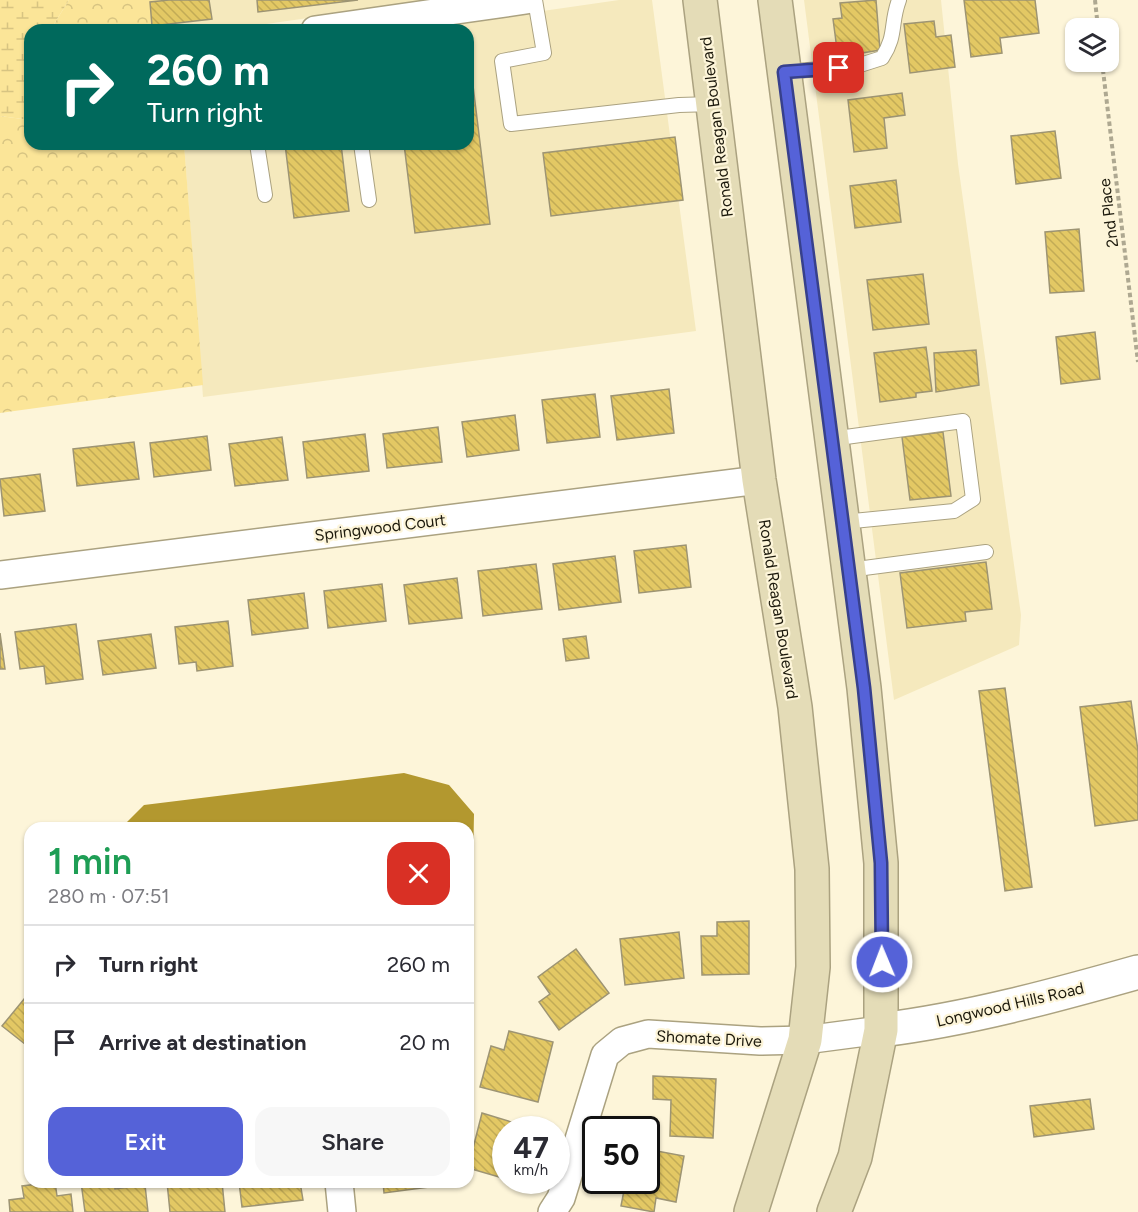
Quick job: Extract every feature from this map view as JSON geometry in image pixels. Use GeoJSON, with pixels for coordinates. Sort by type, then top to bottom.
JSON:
{"type":"FeatureCollection","features":[{"type":"Feature","properties":{"kind":"main road","name":"Ronald Reagan Boulevard"},"geometry":{"type":"LineString","coordinates":[[700,0],[759,480],[795,707],[812,869],[813,967],[805,1040],[751,1212]]}},
{"type":"Feature","properties":{"kind":"main road"},"geometry":{"type":"LineString","coordinates":[[775,0],[849,570],[881,863],[881,1030],[855,1157],[834,1212]]}},
{"type":"Feature","properties":{"kind":"street"},"geometry":{"type":"LineString","coordinates":[[370,24],[526,0]]}},
{"type":"Feature","properties":{"kind":"street","name":"Springwood Court"},"geometry":{"type":"LineString","coordinates":[[0,575],[759,480]]}},
{"type":"Feature","properties":{"kind":"street","name":"Longwood Hills Road"},"geometry":{"type":"LineString","coordinates":[[881,1030],[927,1024],[1044,999],[1138,972]]}},
{"type":"Feature","properties":{"kind":"street","name":"Shomate Drive"},"geometry":{"type":"LineString","coordinates":[[552,1212],[561,1198],[605,1055],[622,1041],[648,1034],[760,1041],[805,1040],[881,1030]]}},
{"type":"Feature","properties":{"kind":"street"},"geometry":{"type":"LineString","coordinates":[[340,1188],[342,1212]]}},
{"type":"Feature","properties":{"kind":"lane"},"geometry":{"type":"LineString","coordinates":[[535,0],[544,53],[502,61],[511,124],[679,105],[713,104]]}},
{"type":"Feature","properties":{"kind":"lane"},"geometry":{"type":"LineString","coordinates":[[784,72],[857,66],[882,58],[893,42],[894,13],[899,0]]}},
{"type":"Feature","properties":{"kind":"lane"},"geometry":{"type":"LineString","coordinates":[[258,150],[265,195]]}},
{"type":"Feature","properties":{"kind":"lane"},"geometry":{"type":"LineString","coordinates":[[362,150],[369,200]]}},
{"type":"Feature","properties":{"kind":"lane"},"geometry":{"type":"LineString","coordinates":[[831,439],[963,421],[973,499],[966,505],[954,511],[843,522]]}},
{"type":"Feature","properties":{"kind":"lane"},"geometry":{"type":"LineString","coordinates":[[849,570],[986,552]]}},
{"type":"Feature","properties":{"kind":"path"},"geometry":{"type":"LineString","coordinates":[[1095,0],[1097,18]]}},
{"type":"Feature","properties":{"kind":"path","name":"2nd Place"},"geometry":{"type":"LineString","coordinates":[[1103,72],[1138,362]]}},
{"type":"Feature","properties":{"kind":"shaded area"},"geometry":{"type":"Polygon","coordinates":[[[173,0],[434,0],[266,24],[175,24],[173,0]]]}},
{"type":"Feature","properties":{"kind":"shaded area"},"geometry":{"type":"Polygon","coordinates":[[[619,0],[652,0],[696,331],[203,397],[184,150],[474,150],[474,24],[452,24],[619,0]]]}},
{"type":"Feature","properties":{"kind":"shaded area"},"geometry":{"type":"Polygon","coordinates":[[[804,0],[941,0],[958,164],[1021,615],[1019,645],[894,700],[804,0]]]}},
{"type":"Feature","properties":{"kind":"shaded area"},"geometry":{"type":"Polygon","coordinates":[[[404,773],[449,785],[474,814],[474,822],[127,822],[144,805],[404,773]]]}},
{"type":"Feature","properties":{"kind":"green space"},"geometry":{"type":"Polygon","coordinates":[[[0,0],[69,0],[54,24],[24,24],[24,119],[0,116],[0,0]]]}},
{"type":"Feature","properties":{"kind":"green space"},"geometry":{"type":"Polygon","coordinates":[[[69,0],[173,0],[175,24],[54,24],[69,0]]]}},
{"type":"Feature","properties":{"kind":"green space"},"geometry":{"type":"Polygon","coordinates":[[[0,116],[24,119],[24,150],[184,150],[203,385],[0,413],[0,116]]]}},
{"type":"Feature","properties":{"kind":"building"},"geometry":{"type":"Polygon","coordinates":[[[209,0],[212,19],[152,24],[150,2],[209,0]]]}},
{"type":"Feature","properties":{"kind":"building"},"geometry":{"type":"Polygon","coordinates":[[[257,0],[358,0],[258,12],[257,0]]]}},
{"type":"Feature","properties":{"kind":"building"},"geometry":{"type":"Polygon","coordinates":[[[876,0],[880,50],[838,57],[833,19],[842,18],[840,3],[876,0]]]}},
{"type":"Feature","properties":{"kind":"building"},"geometry":{"type":"Polygon","coordinates":[[[964,0],[1035,0],[1039,33],[1000,38],[1002,53],[971,57],[964,0]]]}},
{"type":"Feature","properties":{"kind":"building"},"geometry":{"type":"Polygon","coordinates":[[[934,21],[936,37],[951,35],[955,67],[910,73],[904,24],[934,21]]]}},
{"type":"Feature","properties":{"kind":"building"},"geometry":{"type":"Polygon","coordinates":[[[902,93],[905,115],[884,118],[887,148],[854,152],[848,100],[902,93]]]}},
{"type":"Feature","properties":{"kind":"building"},"geometry":{"type":"Polygon","coordinates":[[[474,94],[490,224],[415,233],[405,150],[474,150],[474,94]]]}},
{"type":"Feature","properties":{"kind":"building"},"geometry":{"type":"Polygon","coordinates":[[[1055,131],[1061,178],[1016,184],[1011,136],[1055,131]]]}},
{"type":"Feature","properties":{"kind":"building"},"geometry":{"type":"Polygon","coordinates":[[[675,137],[683,200],[551,216],[543,153],[675,137]]]}},
{"type":"Feature","properties":{"kind":"building"},"geometry":{"type":"Polygon","coordinates":[[[286,150],[342,150],[349,211],[294,218],[286,150]]]}},
{"type":"Feature","properties":{"kind":"building"},"geometry":{"type":"Polygon","coordinates":[[[896,180],[901,222],[855,228],[850,186],[896,180]]]}},
{"type":"Feature","properties":{"kind":"building"},"geometry":{"type":"Polygon","coordinates":[[[1079,229],[1084,291],[1050,293],[1045,232],[1079,229]]]}},
{"type":"Feature","properties":{"kind":"building"},"geometry":{"type":"Polygon","coordinates":[[[923,274],[929,324],[873,330],[867,280],[923,274]]]}},
{"type":"Feature","properties":{"kind":"building"},"geometry":{"type":"Polygon","coordinates":[[[1095,332],[1100,379],[1061,384],[1056,337],[1095,332]]]}},
{"type":"Feature","properties":{"kind":"building"},"geometry":{"type":"Polygon","coordinates":[[[926,347],[932,391],[916,393],[916,397],[880,402],[874,353],[926,347]]]}},
{"type":"Feature","properties":{"kind":"building"},"geometry":{"type":"Polygon","coordinates":[[[976,350],[979,385],[936,392],[934,353],[976,350]]]}},
{"type":"Feature","properties":{"kind":"building"},"geometry":{"type":"Polygon","coordinates":[[[669,389],[674,433],[617,440],[611,396],[669,389]]]}},
{"type":"Feature","properties":{"kind":"building"},"geometry":{"type":"Polygon","coordinates":[[[595,394],[600,437],[547,443],[542,400],[595,394]]]}},
{"type":"Feature","properties":{"kind":"building"},"geometry":{"type":"Polygon","coordinates":[[[515,415],[519,450],[467,457],[462,422],[515,415]]]}},
{"type":"Feature","properties":{"kind":"building"},"geometry":{"type":"Polygon","coordinates":[[[438,427],[442,462],[387,468],[383,434],[438,427]]]}},
{"type":"Feature","properties":{"kind":"building"},"geometry":{"type":"Polygon","coordinates":[[[943,432],[951,496],[910,500],[902,437],[943,432]]]}},
{"type":"Feature","properties":{"kind":"building"},"geometry":{"type":"Polygon","coordinates":[[[365,434],[369,471],[307,478],[303,442],[365,434]]]}},
{"type":"Feature","properties":{"kind":"building"},"geometry":{"type":"Polygon","coordinates":[[[207,436],[211,470],[154,477],[150,443],[207,436]]]}},
{"type":"Feature","properties":{"kind":"building"},"geometry":{"type":"Polygon","coordinates":[[[282,437],[288,480],[235,486],[229,444],[282,437]]]}},
{"type":"Feature","properties":{"kind":"building"},"geometry":{"type":"Polygon","coordinates":[[[134,442],[139,479],[77,486],[73,449],[134,442]]]}},
{"type":"Feature","properties":{"kind":"building"},"geometry":{"type":"Polygon","coordinates":[[[40,474],[45,511],[4,516],[0,479],[40,474]]]}},
{"type":"Feature","properties":{"kind":"building"},"geometry":{"type":"Polygon","coordinates":[[[686,545],[691,587],[639,593],[634,551],[686,545]]]}},
{"type":"Feature","properties":{"kind":"building"},"geometry":{"type":"Polygon","coordinates":[[[615,556],[621,602],[559,610],[553,564],[615,556]]]}},
{"type":"Feature","properties":{"kind":"building"},"geometry":{"type":"Polygon","coordinates":[[[986,562],[992,609],[965,612],[966,621],[907,628],[900,573],[986,562]]]}},
{"type":"Feature","properties":{"kind":"building"},"geometry":{"type":"Polygon","coordinates":[[[536,564],[542,609],[483,616],[478,571],[536,564]]]}},
{"type":"Feature","properties":{"kind":"building"},"geometry":{"type":"Polygon","coordinates":[[[457,578],[462,618],[409,624],[404,585],[457,578]]]}},
{"type":"Feature","properties":{"kind":"building"},"geometry":{"type":"Polygon","coordinates":[[[382,584],[386,621],[328,628],[324,591],[382,584]]]}},
{"type":"Feature","properties":{"kind":"building"},"geometry":{"type":"Polygon","coordinates":[[[304,593],[308,628],[252,635],[248,600],[304,593]]]}},
{"type":"Feature","properties":{"kind":"building"},"geometry":{"type":"Polygon","coordinates":[[[228,621],[233,666],[197,671],[196,662],[179,664],[175,627],[228,621]]]}},
{"type":"Feature","properties":{"kind":"building"},"geometry":{"type":"Polygon","coordinates":[[[76,624],[83,679],[46,684],[44,666],[20,669],[15,632],[76,624]]]}},
{"type":"Feature","properties":{"kind":"building"},"geometry":{"type":"Polygon","coordinates":[[[0,633],[5,669],[0,669],[0,633]]]}},
{"type":"Feature","properties":{"kind":"building"},"geometry":{"type":"Polygon","coordinates":[[[151,634],[156,668],[103,675],[98,641],[151,634]]]}},
{"type":"Feature","properties":{"kind":"building"},"geometry":{"type":"Polygon","coordinates":[[[586,636],[589,658],[566,661],[563,639],[586,636]]]}},
{"type":"Feature","properties":{"kind":"building"},"geometry":{"type":"Polygon","coordinates":[[[1005,688],[1032,887],[1005,891],[979,691],[1005,688]]]}},
{"type":"Feature","properties":{"kind":"building"},"geometry":{"type":"Polygon","coordinates":[[[1131,701],[1138,751],[1138,820],[1095,826],[1080,707],[1131,701]]]}},
{"type":"Feature","properties":{"kind":"building"},"geometry":{"type":"Polygon","coordinates":[[[749,921],[749,974],[702,975],[701,936],[717,936],[717,922],[749,921]]]}},
{"type":"Feature","properties":{"kind":"building"},"geometry":{"type":"Polygon","coordinates":[[[679,932],[684,978],[625,985],[620,939],[679,932]]]}},
{"type":"Feature","properties":{"kind":"building"},"geometry":{"type":"Polygon","coordinates":[[[576,949],[609,993],[559,1030],[539,1002],[550,994],[538,977],[576,949]]]}},
{"type":"Feature","properties":{"kind":"building"},"geometry":{"type":"Polygon","coordinates":[[[24,999],[24,1043],[2,1026],[24,999]]]}},
{"type":"Feature","properties":{"kind":"building"},"geometry":{"type":"Polygon","coordinates":[[[509,1031],[553,1042],[538,1102],[480,1087],[491,1046],[504,1050],[509,1031]]]}},
{"type":"Feature","properties":{"kind":"building"},"geometry":{"type":"Polygon","coordinates":[[[653,1076],[716,1079],[713,1138],[670,1136],[671,1100],[653,1099],[653,1076]]]}},
{"type":"Feature","properties":{"kind":"building"},"geometry":{"type":"Polygon","coordinates":[[[1090,1099],[1094,1129],[1034,1137],[1030,1106],[1090,1099]]]}},
{"type":"Feature","properties":{"kind":"building"},"geometry":{"type":"Polygon","coordinates":[[[482,1113],[492,1116],[492,1175],[474,1170],[474,1144],[482,1113]]]}},
{"type":"Feature","properties":{"kind":"building"},"geometry":{"type":"Polygon","coordinates":[[[660,1152],[684,1156],[676,1202],[656,1198],[654,1212],[621,1206],[623,1194],[660,1194],[660,1152]]]}},
{"type":"Feature","properties":{"kind":"building"},"geometry":{"type":"Polygon","coordinates":[[[22,1186],[24,1188],[56,1188],[57,1196],[71,1194],[73,1212],[10,1212],[9,1200],[24,1198],[22,1186]]]}},
{"type":"Feature","properties":{"kind":"building"},"geometry":{"type":"Polygon","coordinates":[[[82,1188],[145,1188],[148,1212],[85,1212],[82,1188]]]}},
{"type":"Feature","properties":{"kind":"building"},"geometry":{"type":"Polygon","coordinates":[[[168,1188],[223,1188],[225,1212],[170,1212],[168,1188]]]}},
{"type":"Feature","properties":{"kind":"building"},"geometry":{"type":"Polygon","coordinates":[[[240,1188],[301,1188],[303,1200],[242,1207],[240,1188]]]}},
{"type":"Feature","properties":{"kind":"building"},"geometry":{"type":"Polygon","coordinates":[[[384,1188],[422,1188],[384,1193],[384,1188]]]}},
{"type":"Feature","properties":{"kind":"route"},"geometry":{"type":"LineString","coordinates":[[839,68],[784,72],[864,688],[881,863],[882,962]]}}]}
